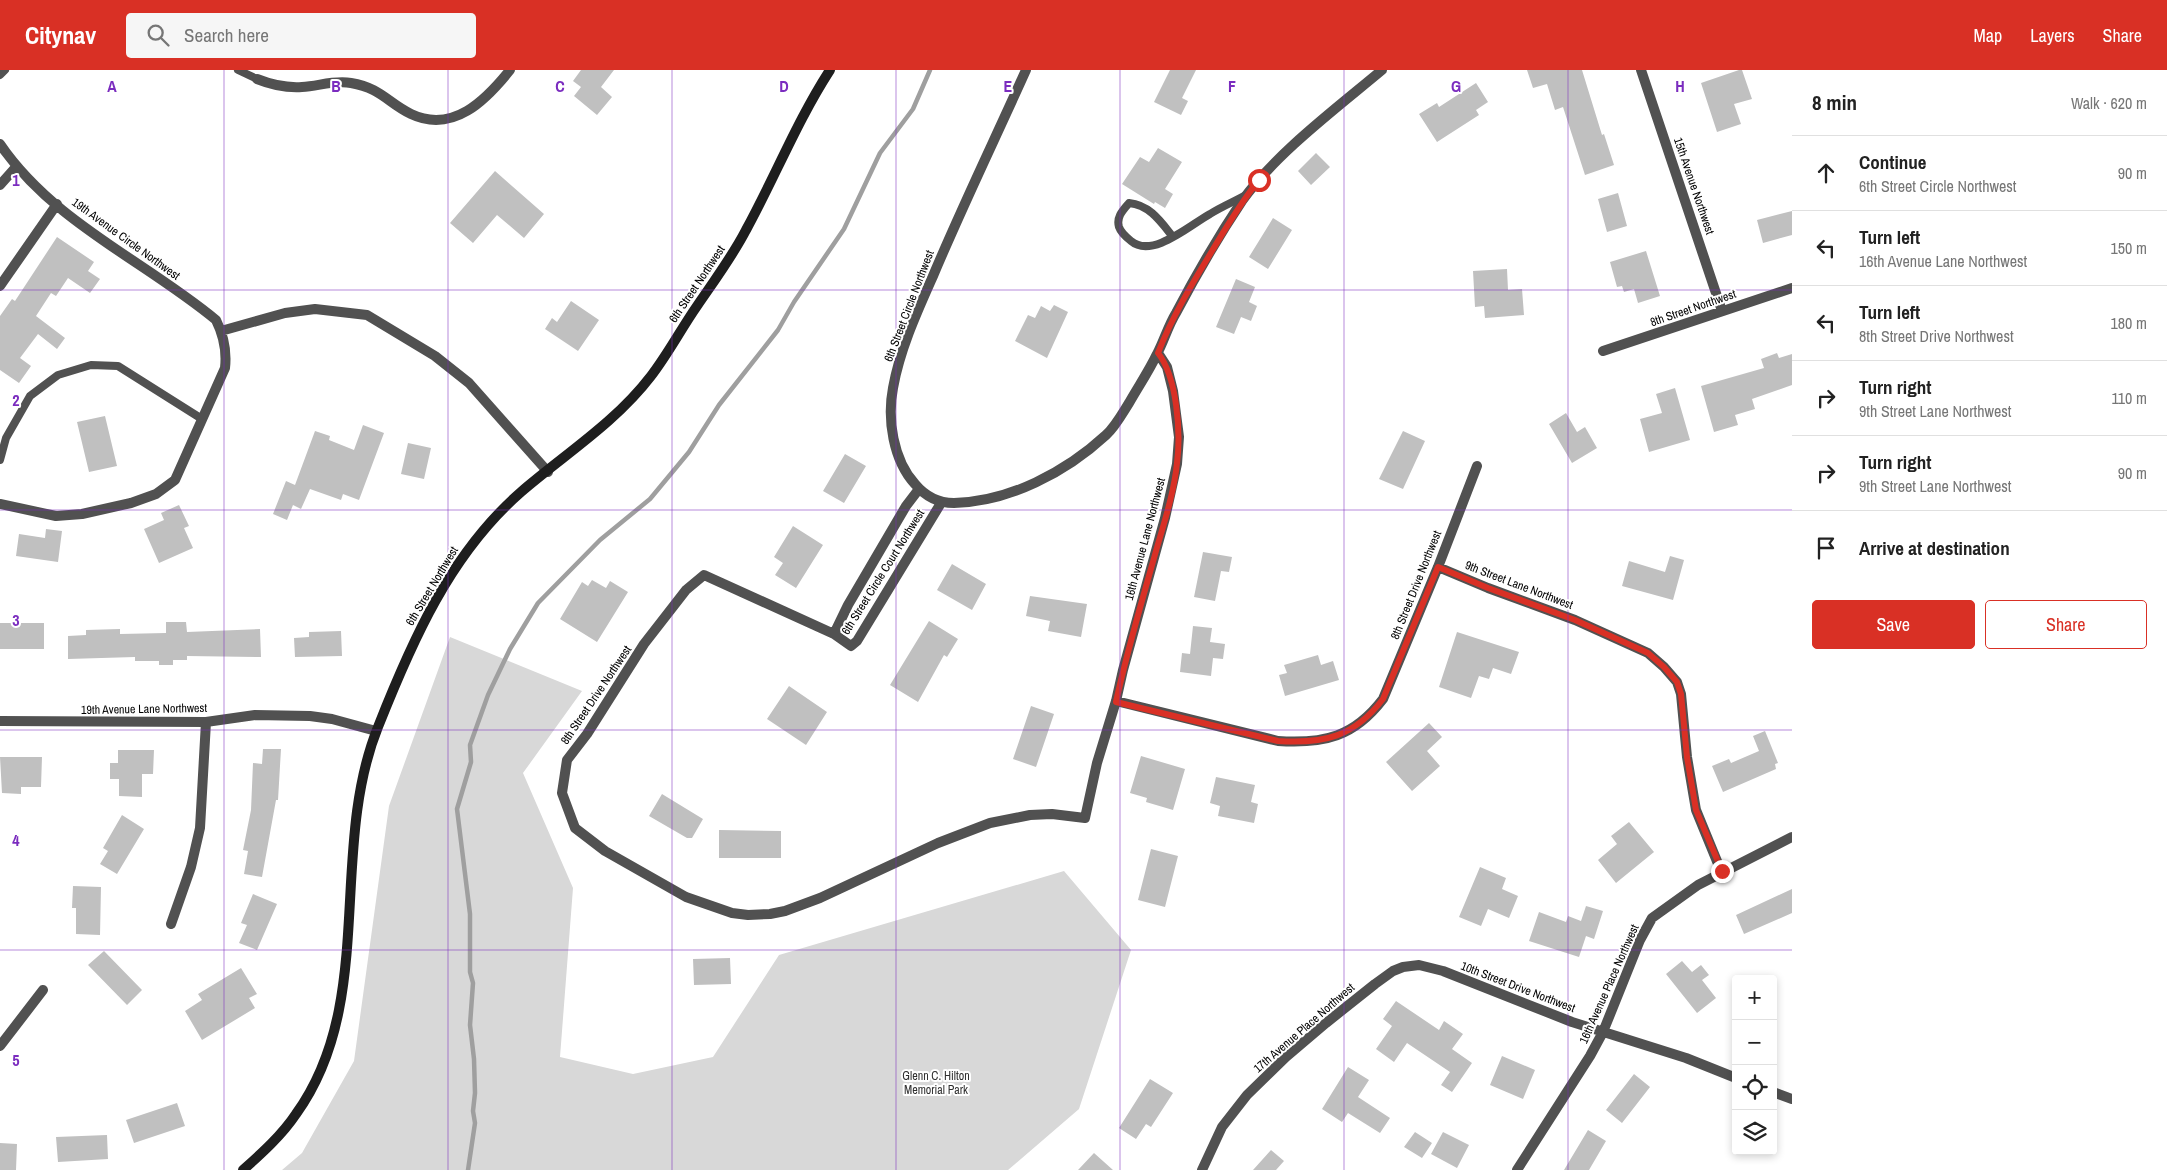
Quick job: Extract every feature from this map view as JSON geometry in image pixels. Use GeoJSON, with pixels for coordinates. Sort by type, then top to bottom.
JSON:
{"type":"FeatureCollection","features":[{"type":"Feature","properties":{"kind":"street"},"geometry":{"type":"LineString","coordinates":[[258,79],[285,87],[350,82],[368,87],[384,95],[412,114],[427,119],[442,120],[460,116],[474,108],[510,70]]}},
{"type":"Feature","properties":{"kind":"street","name":"6th Street Northwest"},"geometry":{"type":"LineString","coordinates":[[243,1170],[262,1153],[296,1115],[322,1068],[331,1046],[338,1019],[345,972],[356,820],[365,771],[376,731],[414,642],[459,561],[495,518],[522,492],[593,435],[650,377],[723,269],[746,231],[798,125],[830,70]]}},
{"type":"Feature","properties":{"kind":"street","name":"6th Street Circle Northwest"},"geometry":{"type":"LineString","coordinates":[[941,503],[919,489],[906,475],[894,439],[891,407],[892,389],[901,355],[941,257],[1026,70]]}},
{"type":"Feature","properties":{"kind":"street"},"geometry":{"type":"LineString","coordinates":[[941,503],[985,499],[1010,492],[1058,471],[1082,456],[1109,433],[1158,353],[1176,312],[1248,194],[1279,159],[1382,70]]}},
{"type":"Feature","properties":{"kind":"street","name":"15th Avenue Northwest"},"geometry":{"type":"LineString","coordinates":[[1641,70],[1722,311]]}},
{"type":"Feature","properties":{"kind":"street","name":"19th Avenue Circle Northwest"},"geometry":{"type":"LineString","coordinates":[[0,144],[16,168],[85,228],[207,312],[216,320],[222,331]]}},
{"type":"Feature","properties":{"kind":"street"},"geometry":{"type":"LineString","coordinates":[[0,185],[16,168]]}},
{"type":"Feature","properties":{"kind":"street"},"geometry":{"type":"LineString","coordinates":[[0,286],[57,204]]}},
{"type":"Feature","properties":{"kind":"street","name":"8th Street Northwest"},"geometry":{"type":"LineString","coordinates":[[1603,351],[1792,288]]}},
{"type":"Feature","properties":{"kind":"street"},"geometry":{"type":"LineString","coordinates":[[0,504],[56,516],[82,514],[131,503],[156,494],[175,480],[225,368],[226,347],[222,331],[285,313],[315,310],[367,315],[435,356],[470,383],[548,472]]}},
{"type":"Feature","properties":{"kind":"street","name":"16th Avenue Lane Northwest"},"geometry":{"type":"LineString","coordinates":[[1084,818],[1097,763],[1116,702],[1165,518],[1177,464],[1179,437],[1173,391],[1167,367],[1158,353]]}},
{"type":"Feature","properties":{"kind":"street","name":"8th Street Drive Northwest"},"geometry":{"type":"LineString","coordinates":[[1116,702],[1278,741],[1305,743],[1334,737],[1354,727],[1366,718],[1383,699],[1438,567],[1477,466]]}},
{"type":"Feature","properties":{"kind":"street","name":"6th Street Circle Court Northwest"},"geometry":{"type":"LineString","coordinates":[[919,489],[906,506],[848,605],[834,634],[851,646],[858,641],[941,503]]}},
{"type":"Feature","properties":{"kind":"street","name":"9th Street Lane Northwest"},"geometry":{"type":"LineString","coordinates":[[1438,567],[1584,624],[1648,653],[1664,667],[1677,682],[1681,694],[1687,757],[1696,810],[1722,871]]}},
{"type":"Feature","properties":{"kind":"street","name":"8th Street Drive Northwest"},"geometry":{"type":"LineString","coordinates":[[834,634],[704,575],[686,590],[644,644],[588,734],[567,760],[562,793],[575,828],[605,851],[686,897],[732,914],[748,915],[785,911],[820,898],[938,843],[990,822],[1030,815],[1061,815],[1084,818]]}},
{"type":"Feature","properties":{"kind":"street","name":"19th Avenue Lane Northwest"},"geometry":{"type":"LineString","coordinates":[[0,721],[206,722],[255,714],[310,716],[332,719],[376,731]]}},
{"type":"Feature","properties":{"kind":"street"},"geometry":{"type":"LineString","coordinates":[[171,924],[191,867],[200,828],[206,722]]}},
{"type":"Feature","properties":{"kind":"street","name":"16th Avenue Place Northwest"},"geometry":{"type":"LineString","coordinates":[[1517,1170],[1590,1056],[1603,1032],[1640,940],[1652,918],[1698,885],[1722,871],[1792,838]]}},
{"type":"Feature","properties":{"kind":"street","name":"10th Street Drive Northwest"},"geometry":{"type":"LineString","coordinates":[[1404,967],[1419,965],[1443,972],[1572,1022],[1686,1058],[1732,1076]]}},
{"type":"Feature","properties":{"kind":"street","name":"17th Avenue Place Northwest"},"geometry":{"type":"LineString","coordinates":[[1202,1170],[1222,1127],[1247,1095],[1326,1022],[1393,971],[1404,967]]}},
{"type":"Feature","properties":{"kind":"street"},"geometry":{"type":"LineString","coordinates":[[0,1046],[43,990]]}},
{"type":"Feature","properties":{"kind":"street"},"geometry":{"type":"LineString","coordinates":[[1777,1093],[1792,1099]]}},
{"type":"Feature","properties":{"kind":"lane"},"geometry":{"type":"LineString","coordinates":[[0,75],[5,70]]}},
{"type":"Feature","properties":{"kind":"lane"},"geometry":{"type":"LineString","coordinates":[[238,70],[258,79]]}},
{"type":"Feature","properties":{"kind":"lane"},"geometry":{"type":"LineString","coordinates":[[1173,237],[1157,216],[1140,204],[1129,203],[1120,214],[1118,225],[1124,236],[1138,247],[1150,247],[1173,237],[1210,214],[1248,194]]}},
{"type":"Feature","properties":{"kind":"lane"},"geometry":{"type":"LineString","coordinates":[[0,460],[6,438],[30,396],[58,375],[90,365],[118,366],[202,419]]}},
{"type":"Feature","properties":{"kind":"green space","name":"Glenn C. Hilton Memorial Park"},"geometry":{"type":"Polygon","coordinates":[[[450,637],[582,691],[523,773],[573,888],[560,1057],[633,1074],[713,1057],[779,955],[1064,871],[1131,950],[1079,1109],[1008,1170],[282,1170],[302,1153],[354,1061],[389,806],[450,637]]]}},
{"type":"Feature","properties":{"kind":"building"},"geometry":{"type":"Polygon","coordinates":[[[581,70],[614,70],[601,87],[612,97],[597,115],[574,96],[581,87],[573,81],[581,70]]]}},
{"type":"Feature","properties":{"kind":"building"},"geometry":{"type":"Polygon","coordinates":[[[1170,70],[1196,70],[1182,98],[1188,101],[1181,115],[1154,102],[1170,70]]]}},
{"type":"Feature","properties":{"kind":"building"},"geometry":{"type":"Polygon","coordinates":[[[1527,70],[1582,70],[1602,135],[1604,134],[1614,165],[1585,175],[1563,107],[1555,110],[1547,84],[1533,88],[1527,70]]]}},
{"type":"Feature","properties":{"kind":"building"},"geometry":{"type":"Polygon","coordinates":[[[1742,70],[1752,99],[1734,104],[1741,124],[1717,132],[1701,83],[1742,70]]]}},
{"type":"Feature","properties":{"kind":"building"},"geometry":{"type":"Polygon","coordinates":[[[1476,83],[1488,102],[1476,110],[1479,115],[1437,142],[1419,114],[1437,103],[1439,107],[1476,83]]]}},
{"type":"Feature","properties":{"kind":"building"},"geometry":{"type":"Polygon","coordinates":[[[1158,148],[1182,162],[1165,189],[1173,194],[1165,208],[1155,202],[1154,204],[1122,184],[1140,157],[1149,162],[1158,148]]]}},
{"type":"Feature","properties":{"kind":"building"},"geometry":{"type":"Polygon","coordinates":[[[1316,153],[1330,167],[1311,185],[1298,171],[1316,153]]]}},
{"type":"Feature","properties":{"kind":"building"},"geometry":{"type":"Polygon","coordinates":[[[495,171],[544,214],[524,238],[497,215],[473,243],[450,223],[495,171]]]}},
{"type":"Feature","properties":{"kind":"building"},"geometry":{"type":"Polygon","coordinates":[[[1618,193],[1627,226],[1607,232],[1598,199],[1618,193]]]}},
{"type":"Feature","properties":{"kind":"building"},"geometry":{"type":"Polygon","coordinates":[[[1792,211],[1792,235],[1763,243],[1757,220],[1792,211]]]}},
{"type":"Feature","properties":{"kind":"building"},"geometry":{"type":"Polygon","coordinates":[[[1273,218],[1292,230],[1268,269],[1249,257],[1273,218]]]}},
{"type":"Feature","properties":{"kind":"building"},"geometry":{"type":"Polygon","coordinates":[[[57,237],[94,262],[88,271],[100,279],[90,293],[68,278],[56,296],[51,293],[36,316],[65,338],[57,349],[38,334],[20,358],[31,366],[19,383],[0,370],[0,316],[12,299],[15,301],[57,237]]]}},
{"type":"Feature","properties":{"kind":"building"},"geometry":{"type":"Polygon","coordinates":[[[1646,251],[1660,296],[1638,303],[1634,289],[1624,292],[1622,286],[1617,287],[1610,262],[1646,251]]]}},
{"type":"Feature","properties":{"kind":"building"},"geometry":{"type":"Polygon","coordinates":[[[1507,269],[1508,290],[1522,289],[1524,315],[1485,318],[1484,306],[1475,307],[1473,271],[1507,269]]]}},
{"type":"Feature","properties":{"kind":"building"},"geometry":{"type":"Polygon","coordinates":[[[1236,279],[1255,287],[1249,302],[1257,306],[1251,321],[1241,317],[1234,334],[1216,327],[1236,279]]]}},
{"type":"Feature","properties":{"kind":"building"},"geometry":{"type":"Polygon","coordinates":[[[571,301],[599,320],[578,351],[545,329],[552,318],[557,322],[571,301]]]}},
{"type":"Feature","properties":{"kind":"building"},"geometry":{"type":"Polygon","coordinates":[[[1054,305],[1068,312],[1047,358],[1015,341],[1028,315],[1035,318],[1041,306],[1050,311],[1054,305]]]}},
{"type":"Feature","properties":{"kind":"building"},"geometry":{"type":"Polygon","coordinates":[[[1777,353],[1779,358],[1792,354],[1792,385],[1752,399],[1755,409],[1735,415],[1738,425],[1714,432],[1701,386],[1764,368],[1761,359],[1777,353]]]}},
{"type":"Feature","properties":{"kind":"building"},"geometry":{"type":"Polygon","coordinates":[[[1675,388],[1690,440],[1649,452],[1640,419],[1662,413],[1656,394],[1675,388]]]}},
{"type":"Feature","properties":{"kind":"building"},"geometry":{"type":"Polygon","coordinates":[[[1566,413],[1577,432],[1585,427],[1597,448],[1572,463],[1549,424],[1566,413]]]}},
{"type":"Feature","properties":{"kind":"building"},"geometry":{"type":"Polygon","coordinates":[[[105,416],[117,466],[89,472],[77,422],[105,416]]]}},
{"type":"Feature","properties":{"kind":"building"},"geometry":{"type":"Polygon","coordinates":[[[363,425],[384,433],[359,500],[343,494],[341,500],[310,489],[301,509],[293,505],[287,520],[273,514],[286,481],[295,485],[315,431],[330,436],[329,440],[354,450],[363,425]]]}},
{"type":"Feature","properties":{"kind":"building"},"geometry":{"type":"Polygon","coordinates":[[[1403,431],[1425,441],[1403,489],[1379,479],[1403,431]]]}},
{"type":"Feature","properties":{"kind":"building"},"geometry":{"type":"Polygon","coordinates":[[[408,443],[431,448],[424,479],[401,474],[408,443]]]}},
{"type":"Feature","properties":{"kind":"building"},"geometry":{"type":"Polygon","coordinates":[[[845,454],[866,466],[844,503],[823,491],[845,454]]]}},
{"type":"Feature","properties":{"kind":"building"},"geometry":{"type":"Polygon","coordinates":[[[179,505],[189,526],[184,528],[193,548],[159,563],[144,529],[164,520],[161,513],[179,505]]]}},
{"type":"Feature","properties":{"kind":"building"},"geometry":{"type":"Polygon","coordinates":[[[793,526],[823,545],[796,588],[775,575],[783,563],[774,557],[793,526]]]}},
{"type":"Feature","properties":{"kind":"building"},"geometry":{"type":"Polygon","coordinates":[[[46,529],[62,531],[58,562],[16,556],[19,534],[45,538],[46,529]]]}},
{"type":"Feature","properties":{"kind":"building"},"geometry":{"type":"Polygon","coordinates":[[[1203,552],[1232,557],[1229,572],[1221,571],[1215,601],[1194,597],[1203,552]]]}},
{"type":"Feature","properties":{"kind":"building"},"geometry":{"type":"Polygon","coordinates":[[[1670,556],[1684,560],[1673,600],[1622,586],[1629,561],[1665,572],[1670,556]]]}},
{"type":"Feature","properties":{"kind":"building"},"geometry":{"type":"Polygon","coordinates":[[[952,564],[986,584],[972,610],[937,590],[952,564]]]}},
{"type":"Feature","properties":{"kind":"building"},"geometry":{"type":"Polygon","coordinates":[[[592,580],[606,588],[610,581],[628,592],[597,642],[560,619],[582,582],[588,586],[592,580]]]}},
{"type":"Feature","properties":{"kind":"building"},"geometry":{"type":"Polygon","coordinates":[[[1030,596],[1087,604],[1081,637],[1048,631],[1050,621],[1026,616],[1030,596]]]}},
{"type":"Feature","properties":{"kind":"building"},"geometry":{"type":"Polygon","coordinates":[[[929,621],[958,639],[947,657],[944,655],[918,702],[890,685],[929,621]]]}},
{"type":"Feature","properties":{"kind":"building"},"geometry":{"type":"Polygon","coordinates":[[[166,622],[186,622],[187,632],[260,629],[261,657],[187,656],[187,660],[173,660],[173,665],[159,665],[159,661],[135,661],[135,657],[68,659],[68,636],[86,635],[86,630],[120,629],[120,634],[166,633],[166,622]]]}},
{"type":"Feature","properties":{"kind":"building"},"geometry":{"type":"Polygon","coordinates":[[[0,623],[44,623],[44,649],[0,649],[0,623]]]}},
{"type":"Feature","properties":{"kind":"building"},"geometry":{"type":"Polygon","coordinates":[[[1193,626],[1212,628],[1210,642],[1225,644],[1223,659],[1213,658],[1211,676],[1180,672],[1182,653],[1190,654],[1193,626]]]}},
{"type":"Feature","properties":{"kind":"building"},"geometry":{"type":"Polygon","coordinates":[[[341,631],[342,656],[295,657],[294,638],[309,637],[309,632],[341,631]]]}},
{"type":"Feature","properties":{"kind":"building"},"geometry":{"type":"Polygon","coordinates":[[[1457,632],[1519,652],[1511,674],[1493,668],[1489,679],[1479,676],[1471,698],[1439,687],[1457,632]]]}},
{"type":"Feature","properties":{"kind":"building"},"geometry":{"type":"Polygon","coordinates":[[[1318,655],[1321,665],[1333,661],[1339,680],[1285,696],[1279,675],[1287,673],[1284,665],[1318,655]]]}},
{"type":"Feature","properties":{"kind":"building"},"geometry":{"type":"Polygon","coordinates":[[[789,686],[827,712],[806,745],[767,719],[789,686]]]}},
{"type":"Feature","properties":{"kind":"building"},"geometry":{"type":"Polygon","coordinates":[[[1031,706],[1054,714],[1036,767],[1013,759],[1031,706]]]}},
{"type":"Feature","properties":{"kind":"building"},"geometry":{"type":"Polygon","coordinates":[[[1429,723],[1442,737],[1427,751],[1440,766],[1412,791],[1386,762],[1429,723]]]}},
{"type":"Feature","properties":{"kind":"building"},"geometry":{"type":"Polygon","coordinates":[[[1765,731],[1778,763],[1775,764],[1776,769],[1723,792],[1712,766],[1729,759],[1731,763],[1759,751],[1753,736],[1765,731]]]}},
{"type":"Feature","properties":{"kind":"building"},"geometry":{"type":"Polygon","coordinates":[[[263,749],[281,749],[278,800],[276,800],[262,877],[244,874],[248,851],[243,850],[251,810],[253,763],[262,764],[263,749]]]}},
{"type":"Feature","properties":{"kind":"building"},"geometry":{"type":"Polygon","coordinates":[[[118,750],[154,750],[153,774],[142,774],[142,797],[119,796],[119,779],[110,779],[110,763],[118,763],[118,750]]]}},
{"type":"Feature","properties":{"kind":"building"},"geometry":{"type":"Polygon","coordinates":[[[1141,756],[1185,769],[1173,810],[1146,802],[1147,798],[1130,793],[1141,756]]]}},
{"type":"Feature","properties":{"kind":"building"},"geometry":{"type":"Polygon","coordinates":[[[0,757],[42,757],[41,787],[21,787],[21,794],[2,793],[0,757]]]}},
{"type":"Feature","properties":{"kind":"building"},"geometry":{"type":"Polygon","coordinates":[[[1216,777],[1255,785],[1251,802],[1258,804],[1254,823],[1218,816],[1220,806],[1210,803],[1216,777]]]}},
{"type":"Feature","properties":{"kind":"building"},"geometry":{"type":"Polygon","coordinates":[[[662,794],[703,819],[692,838],[687,838],[649,816],[662,794]]]}},
{"type":"Feature","properties":{"kind":"building"},"geometry":{"type":"Polygon","coordinates":[[[122,815],[144,829],[117,874],[100,864],[108,851],[103,848],[122,815]]]}},
{"type":"Feature","properties":{"kind":"building"},"geometry":{"type":"Polygon","coordinates":[[[1629,822],[1654,852],[1616,883],[1598,860],[1617,844],[1611,836],[1629,822]]]}},
{"type":"Feature","properties":{"kind":"building"},"geometry":{"type":"Polygon","coordinates":[[[719,830],[781,831],[781,858],[719,858],[719,830]]]}},
{"type":"Feature","properties":{"kind":"building"},"geometry":{"type":"Polygon","coordinates":[[[1151,849],[1178,856],[1165,907],[1138,900],[1151,849]]]}},
{"type":"Feature","properties":{"kind":"building"},"geometry":{"type":"Polygon","coordinates":[[[1480,867],[1506,878],[1502,889],[1518,896],[1509,918],[1488,909],[1481,926],[1459,917],[1480,867]]]}},
{"type":"Feature","properties":{"kind":"building"},"geometry":{"type":"Polygon","coordinates":[[[73,886],[101,887],[100,935],[76,934],[76,908],[72,908],[73,886]]]}},
{"type":"Feature","properties":{"kind":"building"},"geometry":{"type":"Polygon","coordinates":[[[1792,889],[1792,913],[1744,934],[1736,915],[1792,889]]]}},
{"type":"Feature","properties":{"kind":"building"},"geometry":{"type":"Polygon","coordinates":[[[253,894],[277,904],[257,950],[239,943],[247,925],[241,923],[253,894]]]}},
{"type":"Feature","properties":{"kind":"building"},"geometry":{"type":"Polygon","coordinates":[[[1586,906],[1603,911],[1594,939],[1586,936],[1579,957],[1529,941],[1539,912],[1566,922],[1568,916],[1581,921],[1586,906]]]}},
{"type":"Feature","properties":{"kind":"building"},"geometry":{"type":"Polygon","coordinates":[[[104,951],[142,990],[127,1005],[88,965],[104,951]]]}},
{"type":"Feature","properties":{"kind":"building"},"geometry":{"type":"Polygon","coordinates":[[[730,958],[731,984],[694,985],[693,959],[730,958]]]}},
{"type":"Feature","properties":{"kind":"building"},"geometry":{"type":"Polygon","coordinates":[[[1682,961],[1692,972],[1701,965],[1709,975],[1702,980],[1716,998],[1697,1013],[1666,974],[1682,961]]]}},
{"type":"Feature","properties":{"kind":"building"},"geometry":{"type":"Polygon","coordinates":[[[241,968],[257,994],[249,998],[255,1008],[202,1040],[185,1011],[202,1000],[198,994],[241,968]]]}},
{"type":"Feature","properties":{"kind":"building"},"geometry":{"type":"Polygon","coordinates":[[[1396,1001],[1439,1030],[1444,1021],[1463,1034],[1452,1049],[1472,1063],[1452,1092],[1441,1085],[1450,1072],[1407,1043],[1394,1062],[1376,1049],[1392,1026],[1383,1019],[1396,1001]]]}},
{"type":"Feature","properties":{"kind":"building"},"geometry":{"type":"Polygon","coordinates":[[[1502,1056],[1535,1070],[1523,1099],[1490,1085],[1502,1056]]]}},
{"type":"Feature","properties":{"kind":"building"},"geometry":{"type":"Polygon","coordinates":[[[1348,1067],[1369,1080],[1358,1097],[1390,1118],[1380,1133],[1348,1113],[1342,1122],[1322,1109],[1348,1067]]]}},
{"type":"Feature","properties":{"kind":"building"},"geometry":{"type":"Polygon","coordinates":[[[1634,1074],[1650,1087],[1622,1123],[1606,1110],[1634,1074]]]}},
{"type":"Feature","properties":{"kind":"building"},"geometry":{"type":"Polygon","coordinates":[[[1150,1079],[1173,1093],[1151,1127],[1146,1124],[1136,1139],[1119,1128],[1150,1079]]]}},
{"type":"Feature","properties":{"kind":"building"},"geometry":{"type":"Polygon","coordinates":[[[177,1103],[185,1126],[134,1143],[126,1120],[177,1103]]]}},
{"type":"Feature","properties":{"kind":"building"},"geometry":{"type":"Polygon","coordinates":[[[1588,1130],[1606,1141],[1589,1170],[1564,1170],[1588,1130]]]}},
{"type":"Feature","properties":{"kind":"building"},"geometry":{"type":"Polygon","coordinates":[[[1415,1132],[1432,1143],[1422,1158],[1404,1147],[1415,1132]]]}},
{"type":"Feature","properties":{"kind":"building"},"geometry":{"type":"Polygon","coordinates":[[[1443,1132],[1469,1145],[1457,1168],[1431,1154],[1443,1132]]]}},
{"type":"Feature","properties":{"kind":"building"},"geometry":{"type":"Polygon","coordinates":[[[107,1135],[108,1159],[58,1162],[56,1137],[107,1135]]]}},
{"type":"Feature","properties":{"kind":"building"},"geometry":{"type":"Polygon","coordinates":[[[0,1143],[17,1144],[16,1170],[0,1170],[0,1143]]]}},
{"type":"Feature","properties":{"kind":"building"},"geometry":{"type":"Polygon","coordinates":[[[1271,1150],[1284,1161],[1276,1170],[1253,1170],[1271,1150]]]}},
{"type":"Feature","properties":{"kind":"building"},"geometry":{"type":"Polygon","coordinates":[[[1094,1153],[1113,1170],[1078,1170],[1094,1153]]]}},
{"type":"Feature","properties":{"kind":"waterway"},"geometry":{"type":"LineString","coordinates":[[468,1170],[475,1123],[473,1111],[475,1093],[474,1059],[470,1025],[473,983],[470,972],[470,914],[457,809],[471,762],[470,745],[488,695],[510,649],[538,603],[600,540],[650,499],[689,452],[719,405],[778,330],[794,302],[844,229],[880,153],[913,109],[930,70]]}},
{"type":"Feature","properties":{"kind":"route"},"geometry":{"type":"LineString","coordinates":[[1259,180],[1244,199],[1176,312],[1158,353],[1167,367],[1173,391],[1179,437],[1177,464],[1165,518],[1116,702],[1278,741],[1305,743],[1334,737],[1354,727],[1371,714],[1383,699],[1438,567],[1488,588],[1575,620],[1648,653],[1664,667],[1677,682],[1681,694],[1687,757],[1696,810],[1722,871]]}}]}
